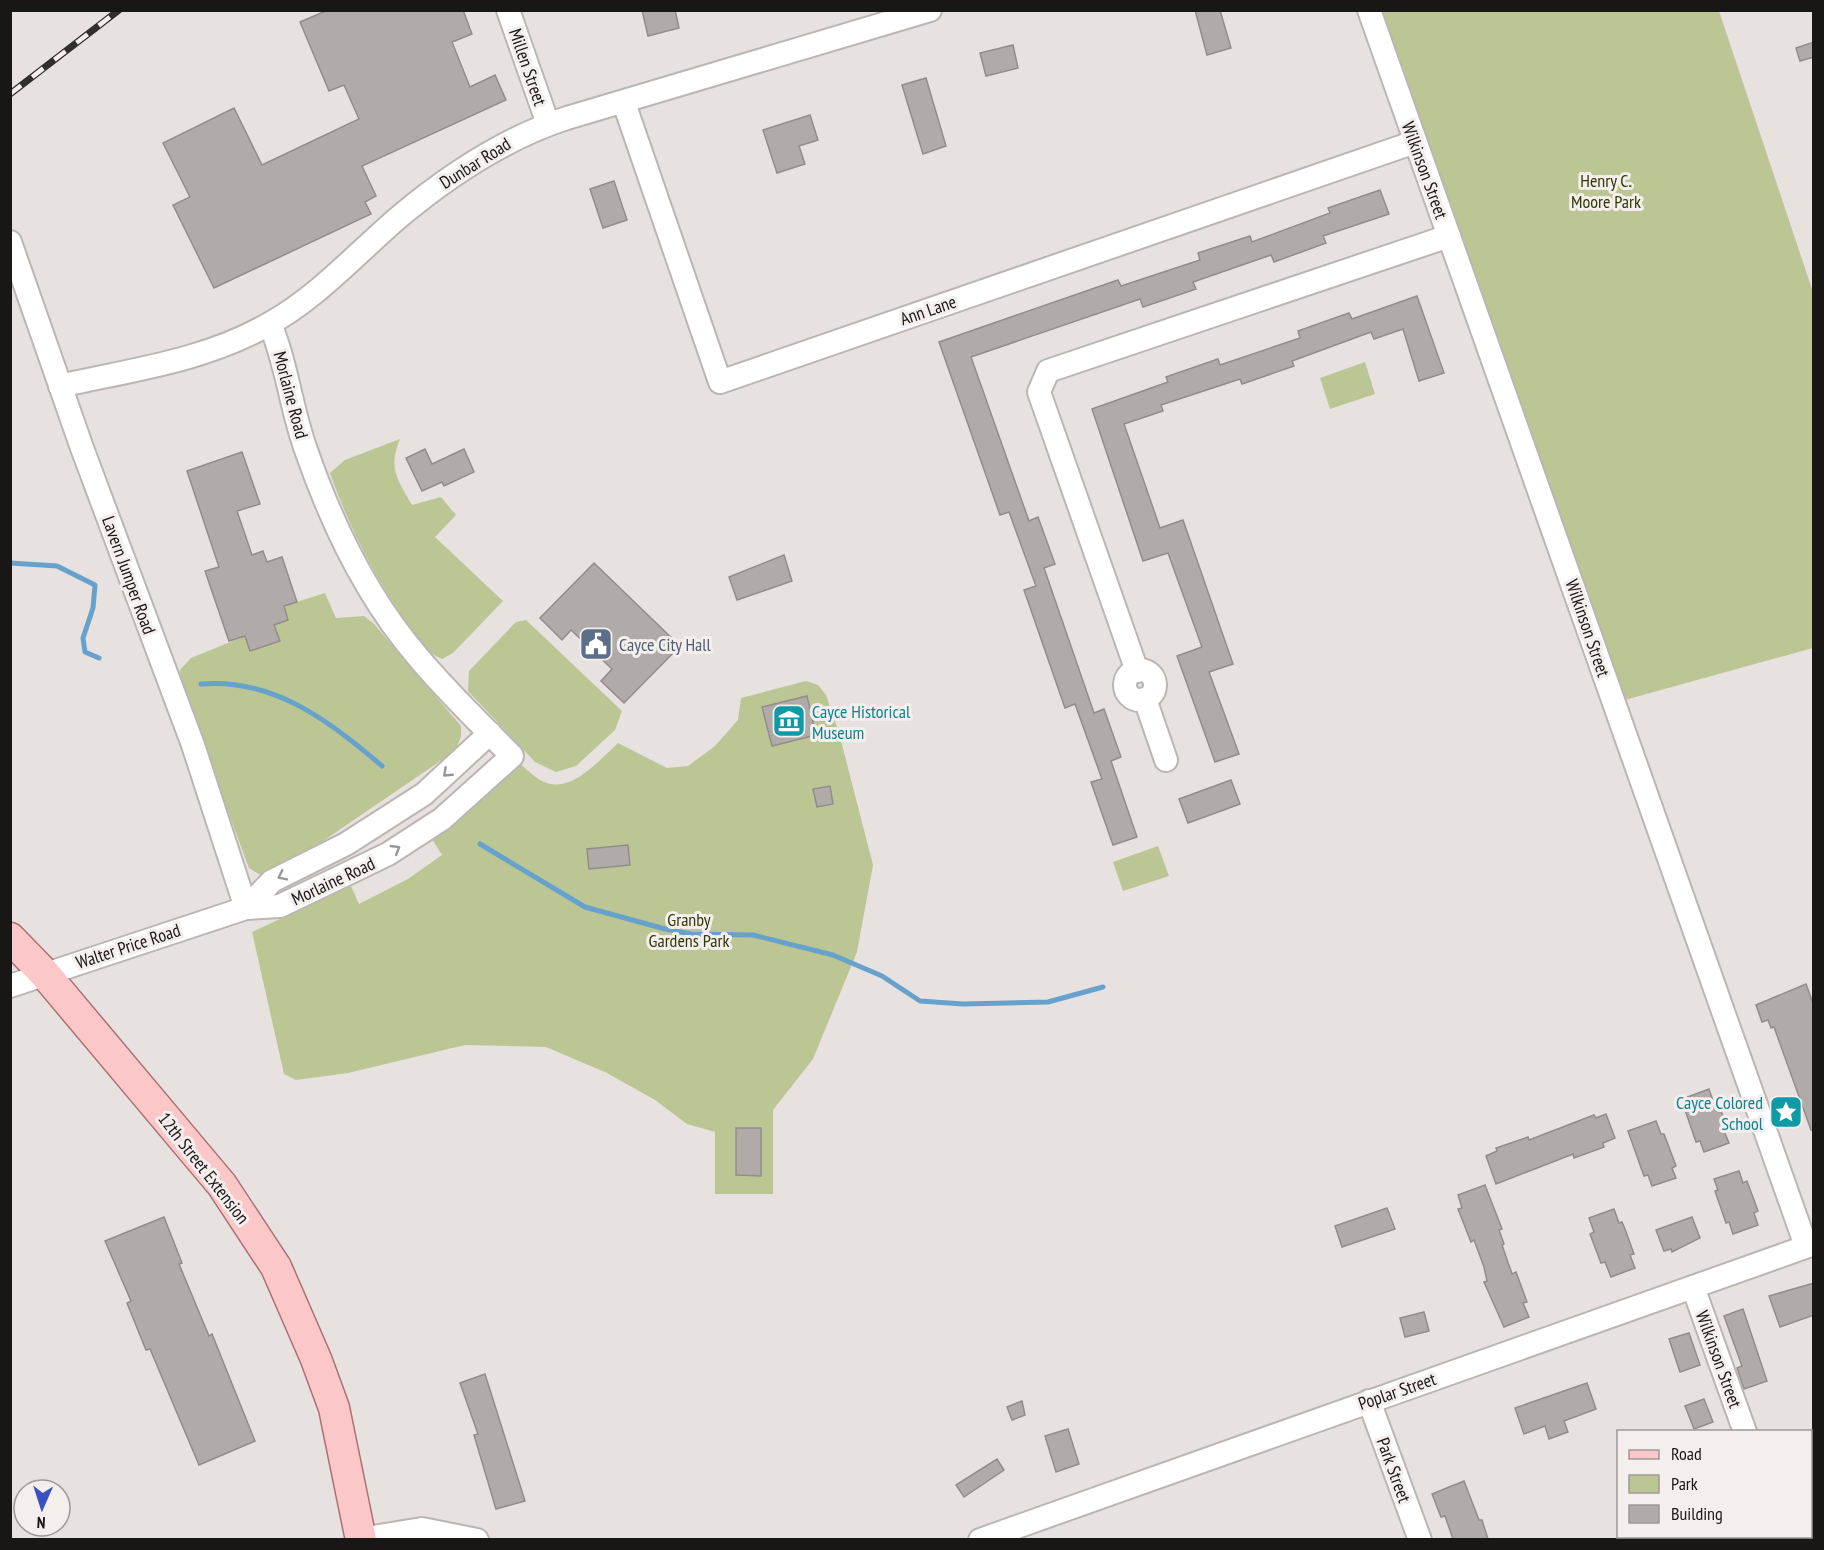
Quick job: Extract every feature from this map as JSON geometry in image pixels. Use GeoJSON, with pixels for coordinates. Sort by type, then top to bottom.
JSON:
{"type":"FeatureCollection","features":[{"type":"Feature","properties":{"kind":"main road","name":"12th Street Extension"},"geometry":{"type":"LineString","coordinates":[[10,938],[44,973],[222,1185],[276,1268],[316,1359],[334,1408],[361,1539]]}},
{"type":"Feature","properties":{"kind":"street","name":"Millen Street"},"geometry":{"type":"LineString","coordinates":[[508,10],[548,124]]}},
{"type":"Feature","properties":{"kind":"street","name":"Dunbar Road"},"geometry":{"type":"LineString","coordinates":[[60,386],[204,352],[270,324],[326,285],[428,193],[509,141],[548,124],[930,10]]}},
{"type":"Feature","properties":{"kind":"street","name":"Wilkinson Street"},"geometry":{"type":"LineString","coordinates":[[1369,10],[1810,1245]]}},
{"type":"Feature","properties":{"kind":"street","name":"Ann Lane"},"geometry":{"type":"LineString","coordinates":[[624,103],[720,382],[1415,142]]}},
{"type":"Feature","properties":{"kind":"street"},"geometry":{"type":"LineString","coordinates":[[1166,760],[1145,699],[1131,697],[1126,689],[1128,676],[1137,671],[1039,392],[1048,371],[1449,236]]}},
{"type":"Feature","properties":{"kind":"street","name":"Lavern Jumper Road"},"geometry":{"type":"LineString","coordinates":[[10,242],[60,386],[193,745],[246,908]]}},
{"type":"Feature","properties":{"kind":"street","name":"Morlaine Road"},"geometry":{"type":"LineString","coordinates":[[246,908],[280,906],[388,854],[442,819],[512,756],[418,657],[395,627],[357,566],[306,451],[270,324]]}},
{"type":"Feature","properties":{"kind":"street","name":"Morlaine Road"},"geometry":{"type":"LineString","coordinates":[[246,908],[272,881],[346,844],[424,794],[490,733]]}},
{"type":"Feature","properties":{"kind":"street","name":"Walter Price Road"},"geometry":{"type":"LineString","coordinates":[[10,986],[246,908]]}},
{"type":"Feature","properties":{"kind":"street","name":"Poplar Street"},"geometry":{"type":"LineString","coordinates":[[980,1539],[1810,1245]]}},
{"type":"Feature","properties":{"kind":"street","name":"Wilkinson Street"},"geometry":{"type":"LineString","coordinates":[[1692,1287],[1745,1430]]}},
{"type":"Feature","properties":{"kind":"street","name":"Park Street"},"geometry":{"type":"LineString","coordinates":[[1369,1401],[1420,1539]]}},
{"type":"Feature","properties":{"kind":"street"},"geometry":{"type":"LineString","coordinates":[[361,1539],[422,1529],[477,1539]]}},
{"type":"Feature","properties":{"kind":"green space","name":"Henry C. Moore Park"},"geometry":{"type":"Polygon","coordinates":[[[1369,11],[1719,11],[1813,292],[1813,648],[1614,703],[1369,11]]]}},
{"type":"Feature","properties":{"kind":"green space"},"geometry":{"type":"Polygon","coordinates":[[[1365,362],[1375,394],[1330,409],[1320,378],[1365,362]]]}},
{"type":"Feature","properties":{"kind":"green space"},"geometry":{"type":"Polygon","coordinates":[[[400,439],[396,449],[396,473],[412,505],[441,497],[456,515],[435,537],[503,601],[453,653],[442,659],[422,644],[373,569],[345,513],[330,473],[345,460],[400,439]]]}},
{"type":"Feature","properties":{"kind":"green space"},"geometry":{"type":"Polygon","coordinates":[[[325,593],[336,618],[364,616],[374,624],[461,726],[461,737],[455,751],[282,869],[262,876],[249,868],[183,691],[180,670],[191,658],[245,636],[280,640],[274,625],[288,620],[284,606],[325,593]]]}},
{"type":"Feature","properties":{"kind":"green space"},"geometry":{"type":"Polygon","coordinates":[[[526,620],[622,711],[615,730],[576,766],[556,772],[535,762],[468,691],[469,671],[516,622],[526,620]]]}},
{"type":"Feature","properties":{"kind":"green space","name":"Granby Gardens Park"},"geometry":{"type":"Polygon","coordinates":[[[806,681],[818,685],[826,695],[839,733],[873,865],[857,952],[813,1059],[773,1110],[773,1194],[715,1194],[715,1132],[687,1124],[655,1100],[607,1073],[546,1047],[465,1045],[348,1073],[296,1080],[284,1074],[252,932],[351,886],[359,904],[408,879],[442,855],[427,831],[512,756],[538,779],[553,784],[563,784],[583,774],[618,743],[667,768],[688,766],[715,746],[738,720],[741,698],[806,681]]]}},
{"type":"Feature","properties":{"kind":"green space"},"geometry":{"type":"Polygon","coordinates":[[[1158,846],[1169,876],[1123,891],[1113,862],[1158,846]]]}},
{"type":"Feature","properties":{"kind":"building"},"geometry":{"type":"Polygon","coordinates":[[[328,10],[463,10],[472,34],[452,42],[470,87],[495,75],[506,100],[362,166],[376,196],[365,202],[371,214],[214,288],[173,205],[190,197],[163,143],[234,108],[262,165],[359,119],[344,85],[329,91],[300,22],[328,10]]]}},
{"type":"Feature","properties":{"kind":"building"},"geometry":{"type":"Polygon","coordinates":[[[642,10],[675,10],[679,28],[648,36],[642,10]]]}},
{"type":"Feature","properties":{"kind":"building"},"geometry":{"type":"Polygon","coordinates":[[[1195,10],[1220,10],[1231,48],[1207,55],[1195,10]]]}},
{"type":"Feature","properties":{"kind":"building"},"geometry":{"type":"Polygon","coordinates":[[[1814,42],[1814,57],[1800,61],[1796,48],[1814,42]]]}},
{"type":"Feature","properties":{"kind":"building"},"geometry":{"type":"Polygon","coordinates":[[[1013,45],[1018,68],[986,76],[980,53],[1013,45]]]}},
{"type":"Feature","properties":{"kind":"building"},"geometry":{"type":"Polygon","coordinates":[[[926,78],[946,146],[923,154],[902,85],[926,78]]]}},
{"type":"Feature","properties":{"kind":"building"},"geometry":{"type":"Polygon","coordinates":[[[810,115],[818,140],[799,146],[805,164],[777,173],[763,130],[810,115]]]}},
{"type":"Feature","properties":{"kind":"building"},"geometry":{"type":"Polygon","coordinates":[[[614,181],[627,220],[603,228],[590,189],[614,181]]]}},
{"type":"Feature","properties":{"kind":"building"},"geometry":{"type":"Polygon","coordinates":[[[1380,190],[1389,214],[1323,236],[1326,243],[1274,262],[1271,255],[1193,282],[1196,289],[1143,307],[1140,299],[971,357],[1029,521],[1038,517],[1055,564],[1044,568],[1094,713],[1104,709],[1121,757],[1111,761],[1137,837],[1113,845],[1091,782],[1102,779],[1075,704],[1065,708],[1024,590],[1036,586],[1009,512],[1000,515],[939,342],[1118,280],[1121,286],[1200,260],[1198,253],[1250,236],[1252,242],[1330,213],[1328,208],[1380,190]]]}},
{"type":"Feature","properties":{"kind":"building"},"geometry":{"type":"Polygon","coordinates":[[[1417,296],[1444,373],[1419,381],[1403,329],[1374,339],[1371,332],[1292,361],[1294,366],[1242,384],[1240,379],[1161,405],[1163,411],[1124,424],[1160,528],[1183,520],[1233,664],[1209,672],[1239,754],[1215,762],[1177,656],[1202,647],[1168,553],[1143,561],[1092,409],[1168,382],[1166,377],[1218,359],[1220,365],[1300,338],[1298,331],[1349,313],[1352,319],[1417,296]]]}},
{"type":"Feature","properties":{"kind":"building"},"geometry":{"type":"Polygon","coordinates":[[[425,449],[432,464],[464,449],[474,472],[444,486],[442,482],[422,491],[406,458],[425,449]]]}},
{"type":"Feature","properties":{"kind":"building"},"geometry":{"type":"Polygon","coordinates":[[[242,452],[260,504],[237,511],[252,555],[263,551],[267,562],[282,557],[297,602],[284,606],[288,620],[274,625],[280,641],[250,651],[245,636],[229,641],[205,571],[219,567],[187,471],[242,452]]]}},
{"type":"Feature","properties":{"kind":"building"},"geometry":{"type":"Polygon","coordinates":[[[784,555],[792,581],[737,600],[729,577],[784,555]]]}},
{"type":"Feature","properties":{"kind":"building"},"geometry":{"type":"Polygon","coordinates":[[[594,563],[680,646],[624,703],[601,681],[612,669],[571,630],[562,640],[540,618],[594,563]]]}},
{"type":"Feature","properties":{"kind":"building","name":"Cayce Historical Museum"},"geometry":{"type":"Polygon","coordinates":[[[807,696],[816,735],[772,746],[762,707],[807,696]]]}},
{"type":"Feature","properties":{"kind":"building"},"geometry":{"type":"Polygon","coordinates":[[[1231,780],[1240,804],[1188,823],[1179,799],[1231,780]]]}},
{"type":"Feature","properties":{"kind":"building"},"geometry":{"type":"Polygon","coordinates":[[[830,786],[833,804],[817,807],[813,789],[830,786]]]}},
{"type":"Feature","properties":{"kind":"building"},"geometry":{"type":"Polygon","coordinates":[[[628,845],[630,865],[589,869],[587,849],[628,845]]]}},
{"type":"Feature","properties":{"kind":"building"},"geometry":{"type":"Polygon","coordinates":[[[1806,984],[1814,1006],[1814,1130],[1811,1130],[1774,1027],[1771,1028],[1768,1020],[1762,1022],[1756,1005],[1806,984]]]}},
{"type":"Feature","properties":{"kind":"building"},"geometry":{"type":"Polygon","coordinates":[[[1709,1089],[1713,1101],[1717,1100],[1728,1130],[1724,1131],[1729,1143],[1704,1152],[1700,1141],[1696,1142],[1685,1110],[1689,1108],[1685,1098],[1709,1089]]]}},
{"type":"Feature","properties":{"kind":"building"},"geometry":{"type":"Polygon","coordinates":[[[1606,1114],[1615,1138],[1603,1143],[1604,1147],[1574,1158],[1573,1154],[1496,1184],[1486,1156],[1497,1151],[1496,1148],[1528,1137],[1529,1140],[1594,1115],[1596,1118],[1606,1114]]]}},
{"type":"Feature","properties":{"kind":"building"},"geometry":{"type":"Polygon","coordinates":[[[1656,1121],[1661,1134],[1664,1134],[1676,1166],[1672,1168],[1676,1178],[1652,1186],[1648,1175],[1644,1176],[1628,1131],[1656,1121]]]}},
{"type":"Feature","properties":{"kind":"building"},"geometry":{"type":"Polygon","coordinates":[[[736,1128],[761,1128],[761,1176],[736,1175],[736,1128]]]}},
{"type":"Feature","properties":{"kind":"building"},"geometry":{"type":"Polygon","coordinates":[[[1739,1171],[1743,1183],[1747,1181],[1758,1211],[1754,1213],[1758,1225],[1733,1234],[1729,1222],[1726,1223],[1715,1191],[1718,1190],[1714,1179],[1739,1171]]]}},
{"type":"Feature","properties":{"kind":"building"},"geometry":{"type":"Polygon","coordinates":[[[1485,1185],[1502,1229],[1499,1230],[1504,1244],[1502,1245],[1512,1274],[1516,1272],[1527,1302],[1523,1303],[1529,1317],[1504,1327],[1484,1282],[1487,1281],[1484,1267],[1474,1240],[1471,1242],[1458,1209],[1462,1208],[1458,1195],[1485,1185]]]}},
{"type":"Feature","properties":{"kind":"building"},"geometry":{"type":"Polygon","coordinates":[[[1387,1208],[1395,1229],[1342,1247],[1335,1226],[1387,1208]]]}},
{"type":"Feature","properties":{"kind":"building"},"geometry":{"type":"Polygon","coordinates":[[[1614,1209],[1619,1223],[1622,1222],[1634,1254],[1630,1255],[1635,1268],[1611,1277],[1605,1262],[1601,1263],[1590,1234],[1594,1232],[1589,1218],[1614,1209]]]}},
{"type":"Feature","properties":{"kind":"building"},"geometry":{"type":"Polygon","coordinates":[[[164,1217],[182,1263],[179,1264],[209,1336],[212,1334],[255,1441],[199,1465],[150,1349],[146,1350],[127,1303],[131,1301],[105,1241],[164,1217]]]}},
{"type":"Feature","properties":{"kind":"building"},"geometry":{"type":"Polygon","coordinates":[[[1692,1217],[1700,1238],[1672,1252],[1671,1249],[1664,1251],[1656,1230],[1692,1217]]]}},
{"type":"Feature","properties":{"kind":"building"},"geometry":{"type":"Polygon","coordinates":[[[1814,1283],[1814,1315],[1780,1327],[1769,1296],[1814,1283]]]}},
{"type":"Feature","properties":{"kind":"building"},"geometry":{"type":"Polygon","coordinates":[[[1743,1309],[1767,1381],[1744,1389],[1737,1368],[1742,1366],[1724,1316],[1743,1309]]]}},
{"type":"Feature","properties":{"kind":"building"},"geometry":{"type":"Polygon","coordinates":[[[1424,1312],[1429,1331],[1405,1337],[1400,1318],[1424,1312]]]}},
{"type":"Feature","properties":{"kind":"building"},"geometry":{"type":"Polygon","coordinates":[[[1689,1333],[1700,1365],[1680,1372],[1669,1339],[1689,1333]]]}},
{"type":"Feature","properties":{"kind":"building"},"geometry":{"type":"Polygon","coordinates":[[[485,1374],[525,1501],[496,1509],[474,1435],[478,1434],[460,1383],[485,1374]]]}},
{"type":"Feature","properties":{"kind":"building"},"geometry":{"type":"Polygon","coordinates":[[[1587,1383],[1596,1409],[1564,1421],[1568,1432],[1549,1439],[1545,1426],[1524,1434],[1515,1408],[1587,1383]]]}},
{"type":"Feature","properties":{"kind":"building"},"geometry":{"type":"Polygon","coordinates":[[[1704,1399],[1713,1422],[1694,1429],[1685,1406],[1704,1399]]]}},
{"type":"Feature","properties":{"kind":"building"},"geometry":{"type":"Polygon","coordinates":[[[1022,1401],[1025,1415],[1012,1420],[1007,1407],[1022,1401]]]}},
{"type":"Feature","properties":{"kind":"building"},"geometry":{"type":"Polygon","coordinates":[[[1068,1429],[1079,1464],[1056,1472],[1045,1436],[1068,1429]]]}},
{"type":"Feature","properties":{"kind":"building"},"geometry":{"type":"Polygon","coordinates":[[[997,1459],[1004,1470],[964,1497],[956,1485],[997,1459]]]}},
{"type":"Feature","properties":{"kind":"building"},"geometry":{"type":"Polygon","coordinates":[[[1464,1481],[1488,1539],[1453,1539],[1445,1516],[1441,1517],[1432,1494],[1464,1481]]]}},
{"type":"Feature","properties":{"kind":"waterway"},"geometry":{"type":"LineString","coordinates":[[10,563],[57,566],[95,585],[93,608],[83,638],[85,652],[99,658]]}},
{"type":"Feature","properties":{"kind":"waterway"},"geometry":{"type":"LineString","coordinates":[[201,684],[227,684],[276,695],[299,706],[342,733],[382,766]]}},
{"type":"Feature","properties":{"kind":"waterway"},"geometry":{"type":"LineString","coordinates":[[480,844],[585,907],[665,929],[691,934],[753,935],[833,955],[882,976],[920,1001],[963,1004],[1048,1002],[1103,987]]}},
{"type":"Feature","properties":{"kind":"railway"},"geometry":{"type":"LineString","coordinates":[[10,94],[119,10]]}},
{"type":"Feature","properties":{"kind":"place","name":"Cayce City Hall"},"geometry":{"type":"Point","coordinates":[596,644]}},
{"type":"Feature","properties":{"kind":"place","name":"Cayce Historical Museum"},"geometry":{"type":"Point","coordinates":[789,721]}},
{"type":"Feature","properties":{"kind":"place","name":"Cayce Colored School"},"geometry":{"type":"Point","coordinates":[1786,1112]}}]}
